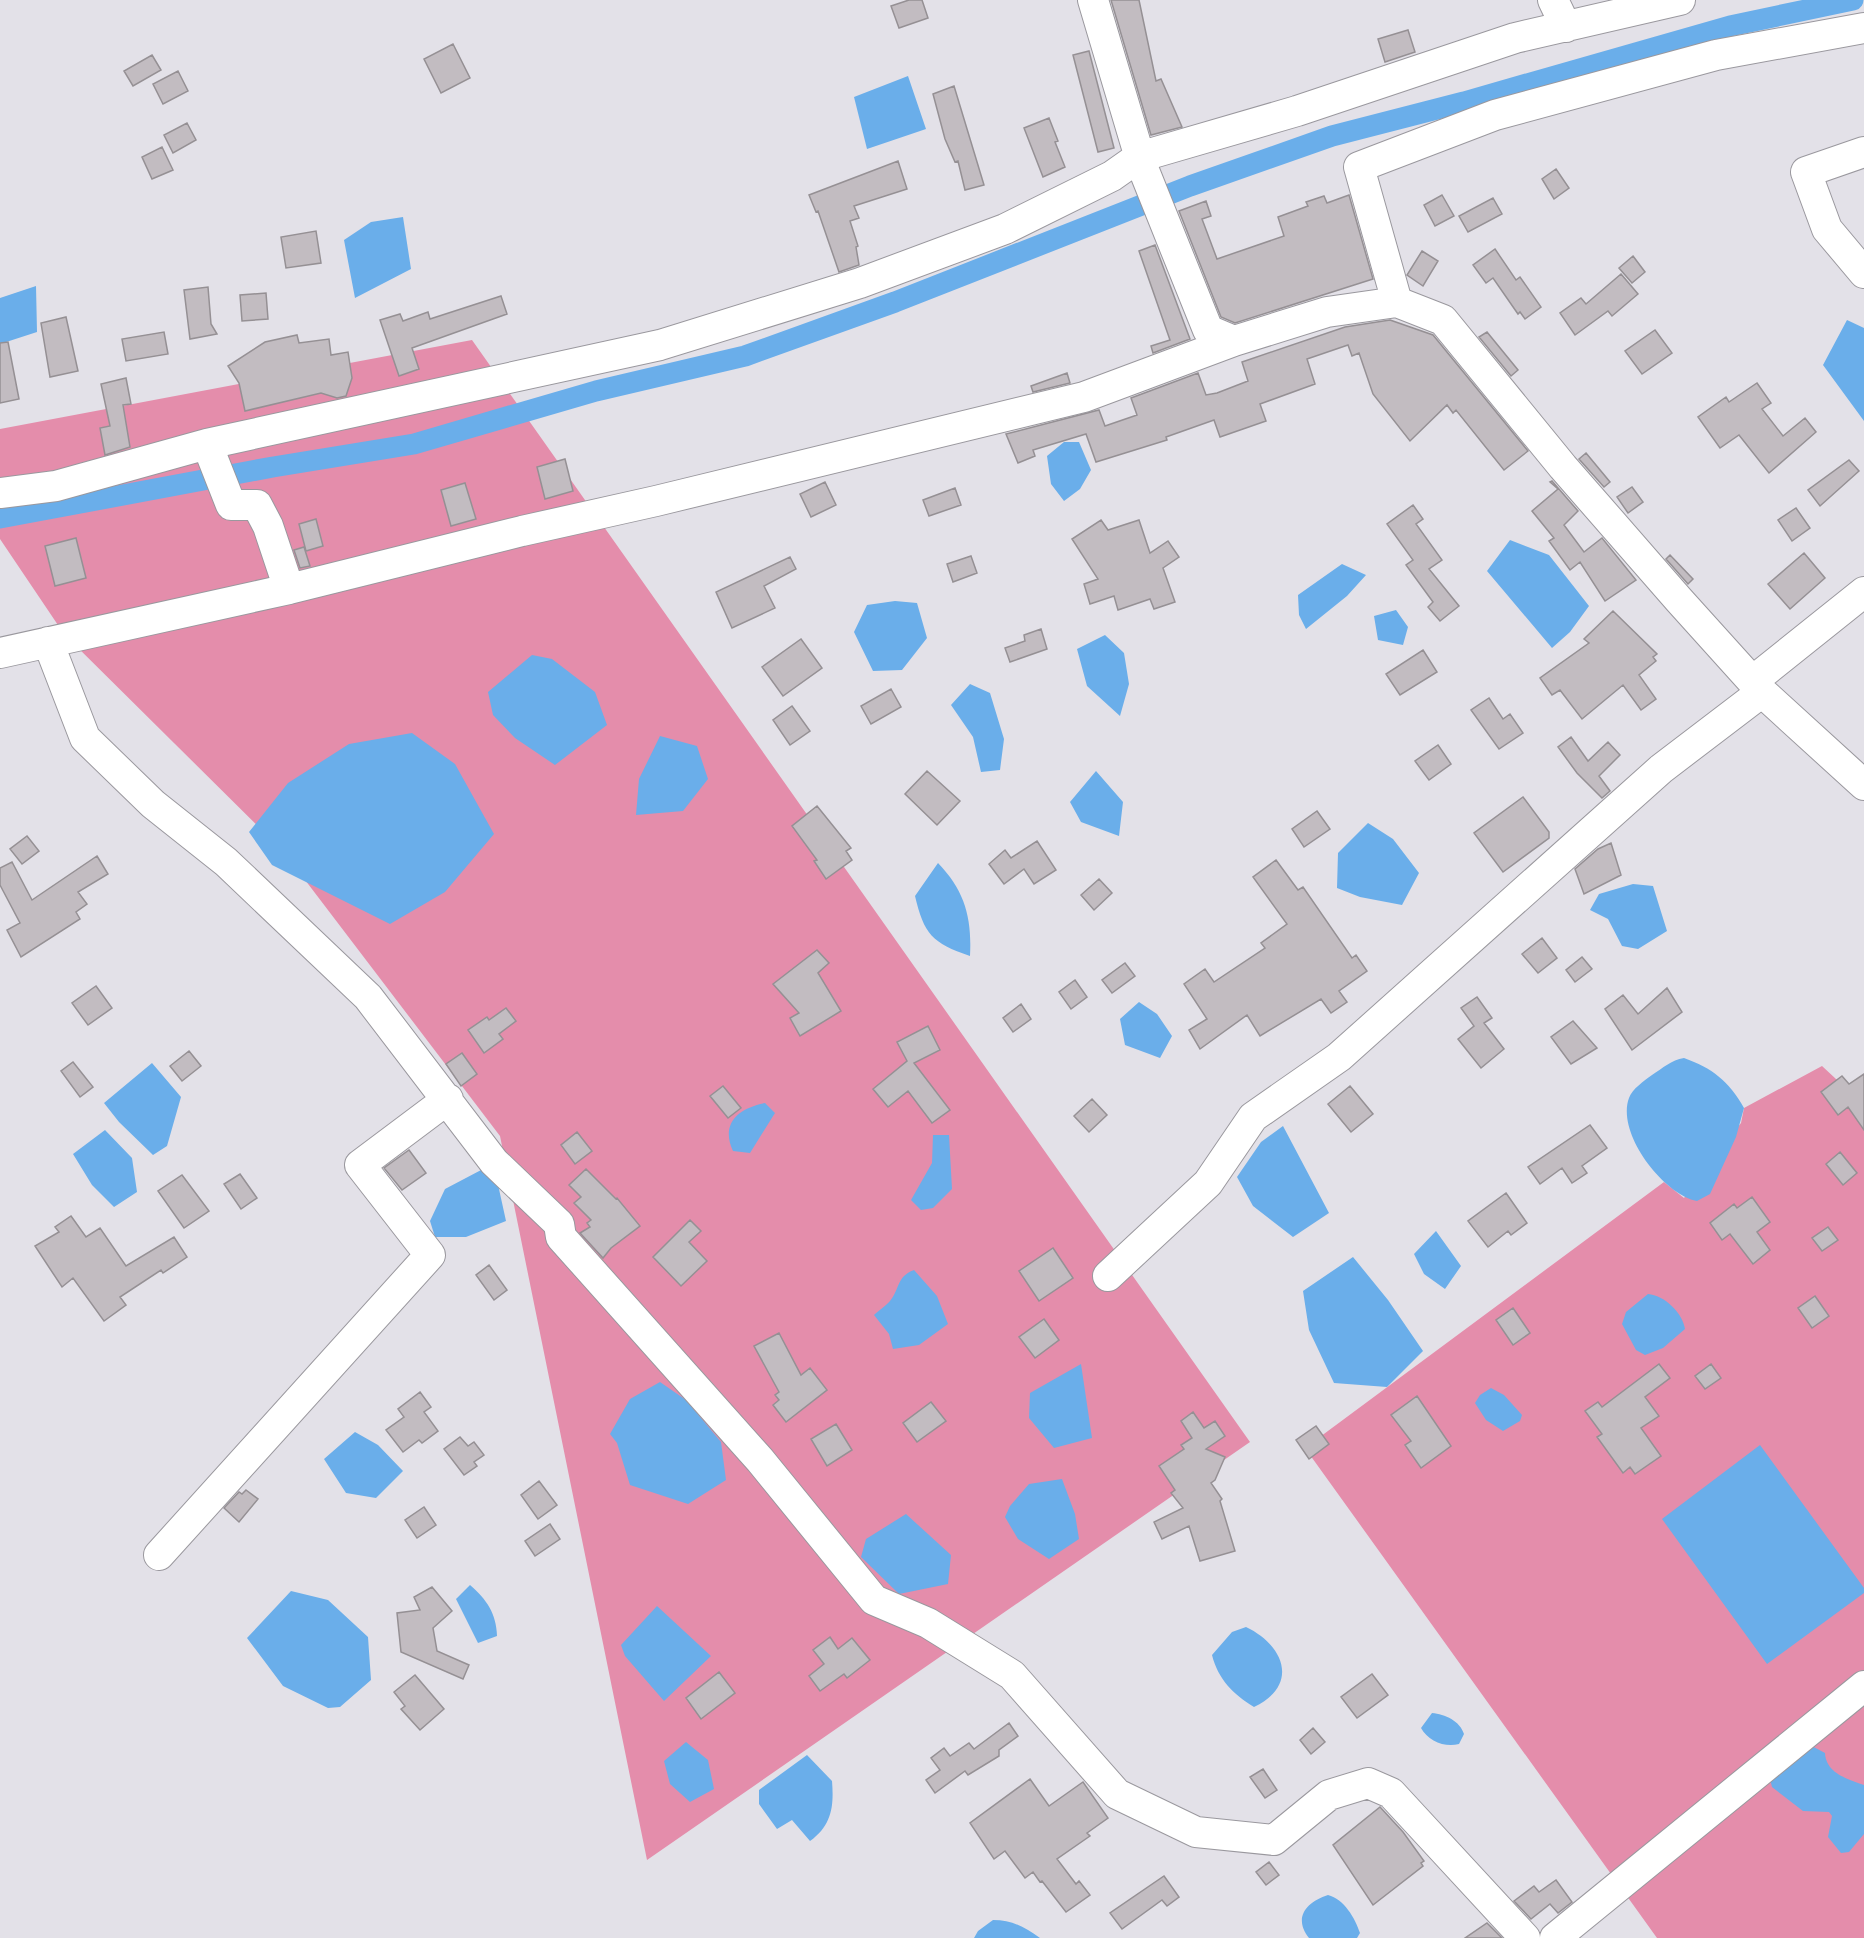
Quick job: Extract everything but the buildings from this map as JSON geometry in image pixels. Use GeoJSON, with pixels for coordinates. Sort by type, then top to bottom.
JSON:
{"type":"FeatureCollection","features":[{"type":"Feature","properties":{"kind":"street"},"geometry":{"type":"LineString","coordinates":[[1093,0],[1141,163],[1208,330],[1234,341]]}},
{"type":"Feature","properties":{"kind":"street"},"geometry":{"type":"LineString","coordinates":[[1553,0],[1566,27]]}},
{"type":"Feature","properties":{"kind":"street"},"geometry":{"type":"LineString","coordinates":[[0,493],[56,486],[207,444],[660,345],[860,283],[1005,229],[1141,163],[1515,38],[1680,0]]}},
{"type":"Feature","properties":{"kind":"street"},"geometry":{"type":"LineString","coordinates":[[1397,303],[1359,167],[1495,115],[1716,56],[1864,28]]}},
{"type":"Feature","properties":{"kind":"street"},"geometry":{"type":"LineString","coordinates":[[1864,152],[1806,172],[1827,229],[1864,273]]}},
{"type":"Feature","properties":{"kind":"street"},"geometry":{"type":"LineString","coordinates":[[0,653],[289,589],[1084,397],[1234,341],[1327,312],[1397,303],[1443,320],[1563,467],[1678,600],[1758,686],[1864,785]]}},
{"type":"Feature","properties":{"kind":"street"},"geometry":{"type":"LineString","coordinates":[[207,444],[231,505],[257,505],[268,526],[289,589]]}},
{"type":"Feature","properties":{"kind":"street"},"geometry":{"type":"LineString","coordinates":[[1108,1276],[1208,1183],[1252,1118],[1339,1056],[1661,769],[1864,592]]}},
{"type":"Feature","properties":{"kind":"street"},"geometry":{"type":"LineString","coordinates":[[48,642],[85,738],[153,804],[226,862],[368,997],[494,1162],[559,1224],[561,1237],[760,1460],[874,1600],[928,1623],[1012,1675],[1117,1794],[1196,1832],[1274,1840],[1329,1795],[1368,1783],[1391,1793],[1525,1938]]}},
{"type":"Feature","properties":{"kind":"street"},"geometry":{"type":"LineString","coordinates":[[159,1555],[430,1255],[360,1165],[447,1099]]}},
{"type":"Feature","properties":{"kind":"street"},"geometry":{"type":"LineString","coordinates":[[1555,1938],[1864,1686]]}},
{"type":"Feature","properties":{"kind":"shaded area"},"geometry":{"type":"Polygon","coordinates":[[[472,340],[1250,1442],[647,1860],[500,1136],[283,851],[64,634],[0,539],[0,429],[472,340]]]}},
{"type":"Feature","properties":{"kind":"shaded area"},"geometry":{"type":"Polygon","coordinates":[[[1822,1066],[1864,1105],[1864,1938],[1657,1938],[1305,1448],[1664,1182],[1684,1198],[1741,1123],[1744,1108],[1822,1066]]]}},
{"type":"Feature","properties":{"kind":"water"},"geometry":{"type":"Polygon","coordinates":[[[908,76],[926,129],[867,149],[854,97],[908,76]]]}},
{"type":"Feature","properties":{"kind":"water"},"geometry":{"type":"Polygon","coordinates":[[[403,217],[411,269],[355,298],[344,240],[371,222],[403,217]]]}},
{"type":"Feature","properties":{"kind":"water"},"geometry":{"type":"Polygon","coordinates":[[[36,286],[37,332],[0,344],[0,298],[36,286]]]}},
{"type":"Feature","properties":{"kind":"water"},"geometry":{"type":"Polygon","coordinates":[[[1847,320],[1864,328],[1864,421],[1823,365],[1847,320]]]}},
{"type":"Feature","properties":{"kind":"water"},"geometry":{"type":"Polygon","coordinates":[[[1064,442],[1079,442],[1091,470],[1080,489],[1064,501],[1051,484],[1047,456],[1064,442]]]}},
{"type":"Feature","properties":{"kind":"water"},"geometry":{"type":"Polygon","coordinates":[[[1510,540],[1549,555],[1589,606],[1570,632],[1552,648],[1487,571],[1510,540]]]}},
{"type":"Feature","properties":{"kind":"water"},"geometry":{"type":"Polygon","coordinates":[[[1342,564],[1366,575],[1347,596],[1306,629],[1299,615],[1298,595],[1342,564]]]}},
{"type":"Feature","properties":{"kind":"water"},"geometry":{"type":"Polygon","coordinates":[[[895,601],[917,603],[927,638],[902,670],[873,671],[854,632],[867,605],[895,601]]]}},
{"type":"Feature","properties":{"kind":"water"},"geometry":{"type":"Polygon","coordinates":[[[1396,610],[1408,627],[1403,645],[1378,640],[1374,616],[1396,610]]]}},
{"type":"Feature","properties":{"kind":"water"},"geometry":{"type":"Polygon","coordinates":[[[1105,635],[1124,653],[1129,684],[1120,716],[1087,686],[1077,649],[1105,635]]]}},
{"type":"Feature","properties":{"kind":"water"},"geometry":{"type":"Polygon","coordinates":[[[532,655],[552,659],[595,692],[607,725],[555,765],[515,738],[493,715],[488,692],[532,655]]]}},
{"type":"Feature","properties":{"kind":"water"},"geometry":{"type":"Polygon","coordinates":[[[970,684],[990,693],[1004,739],[1000,770],[981,772],[973,737],[951,705],[970,684]]]}},
{"type":"Feature","properties":{"kind":"water"},"geometry":{"type":"Polygon","coordinates":[[[412,733],[455,764],[494,834],[445,892],[390,924],[272,865],[249,832],[288,783],[349,744],[412,733]]]}},
{"type":"Feature","properties":{"kind":"water"},"geometry":{"type":"Polygon","coordinates":[[[660,736],[697,746],[708,779],[683,811],[636,815],[639,779],[660,736]]]}},
{"type":"Feature","properties":{"kind":"water"},"geometry":{"type":"Polygon","coordinates":[[[1096,771],[1123,802],[1119,836],[1081,822],[1070,802],[1096,771]]]}},
{"type":"Feature","properties":{"kind":"water"},"geometry":{"type":"Polygon","coordinates":[[[1368,823],[1393,839],[1419,873],[1402,905],[1360,897],[1337,888],[1338,853],[1368,823]]]}},
{"type":"Feature","properties":{"kind":"water"},"geometry":{"type":"Polygon","coordinates":[[[938,863],[955,884],[965,906],[970,929],[970,956],[938,941],[926,928],[918,909],[915,896],[938,863]]]}},
{"type":"Feature","properties":{"kind":"water"},"geometry":{"type":"Polygon","coordinates":[[[1633,884],[1653,886],[1667,931],[1638,949],[1622,946],[1608,919],[1590,910],[1599,894],[1633,884]]]}},
{"type":"Feature","properties":{"kind":"water"},"geometry":{"type":"Polygon","coordinates":[[[1139,1002],[1157,1014],[1172,1036],[1160,1058],[1125,1045],[1120,1019],[1139,1002]]]}},
{"type":"Feature","properties":{"kind":"water"},"geometry":{"type":"Polygon","coordinates":[[[1684,1058],[1703,1066],[1719,1077],[1732,1090],[1744,1108],[1736,1137],[1710,1194],[1697,1201],[1670,1187],[1645,1160],[1629,1128],[1627,1112],[1629,1098],[1639,1085],[1667,1065],[1684,1058]]]}},
{"type":"Feature","properties":{"kind":"water"},"geometry":{"type":"Polygon","coordinates":[[[152,1063],[181,1097],[167,1146],[153,1155],[119,1122],[104,1103],[152,1063]]]}},
{"type":"Feature","properties":{"kind":"water"},"geometry":{"type":"Polygon","coordinates":[[[765,1103],[775,1113],[750,1153],[733,1151],[729,1132],[734,1118],[747,1109],[765,1103]]]}},
{"type":"Feature","properties":{"kind":"water"},"geometry":{"type":"Polygon","coordinates":[[[1283,1126],[1329,1213],[1293,1237],[1253,1206],[1237,1177],[1261,1142],[1283,1126]]]}},
{"type":"Feature","properties":{"kind":"water"},"geometry":{"type":"Polygon","coordinates":[[[105,1130],[132,1158],[137,1192],[114,1207],[92,1185],[73,1154],[105,1130]]]}},
{"type":"Feature","properties":{"kind":"water"},"geometry":{"type":"Polygon","coordinates":[[[933,1135],[949,1135],[952,1189],[933,1208],[921,1210],[911,1200],[932,1163],[933,1135]]]}},
{"type":"Feature","properties":{"kind":"water"},"geometry":{"type":"Polygon","coordinates":[[[483,1169],[497,1180],[506,1221],[466,1237],[435,1237],[430,1221],[445,1189],[483,1169]]]}},
{"type":"Feature","properties":{"kind":"water"},"geometry":{"type":"Polygon","coordinates":[[[1436,1231],[1461,1266],[1445,1289],[1424,1274],[1414,1254],[1436,1231]]]}},
{"type":"Feature","properties":{"kind":"water"},"geometry":{"type":"Polygon","coordinates":[[[1353,1257],[1388,1300],[1423,1351],[1387,1387],[1334,1383],[1309,1330],[1303,1291],[1353,1257]]]}},
{"type":"Feature","properties":{"kind":"water"},"geometry":{"type":"Polygon","coordinates":[[[914,1270],[937,1296],[948,1324],[919,1345],[893,1349],[889,1334],[874,1315],[890,1301],[904,1276],[914,1270]]]}},
{"type":"Feature","properties":{"kind":"water"},"geometry":{"type":"Polygon","coordinates":[[[1648,1294],[1672,1306],[1681,1317],[1685,1329],[1663,1348],[1645,1355],[1636,1350],[1622,1324],[1626,1312],[1648,1294]]]}},
{"type":"Feature","properties":{"kind":"water"},"geometry":{"type":"Polygon","coordinates":[[[1081,1364],[1092,1438],[1054,1448],[1029,1418],[1030,1393],[1081,1364]]]}},
{"type":"Feature","properties":{"kind":"water"},"geometry":{"type":"Polygon","coordinates":[[[660,1382],[686,1400],[721,1442],[726,1480],[688,1504],[630,1485],[617,1443],[610,1434],[630,1399],[660,1382]]]}},
{"type":"Feature","properties":{"kind":"water"},"geometry":{"type":"Polygon","coordinates":[[[1491,1388],[1504,1395],[1522,1415],[1520,1421],[1503,1431],[1486,1420],[1475,1403],[1480,1395],[1491,1388]]]}},
{"type":"Feature","properties":{"kind":"water"},"geometry":{"type":"Polygon","coordinates":[[[355,1432],[378,1445],[403,1471],[376,1498],[346,1493],[324,1459],[355,1432]]]}},
{"type":"Feature","properties":{"kind":"water"},"geometry":{"type":"Polygon","coordinates":[[[1760,1445],[1864,1588],[1864,1593],[1767,1664],[1662,1519],[1760,1445]]]}},
{"type":"Feature","properties":{"kind":"water"},"geometry":{"type":"Polygon","coordinates":[[[1062,1479],[1075,1514],[1079,1539],[1049,1559],[1018,1539],[1005,1517],[1010,1506],[1029,1484],[1062,1479]]]}},
{"type":"Feature","properties":{"kind":"water"},"geometry":{"type":"Polygon","coordinates":[[[906,1514],[951,1555],[948,1584],[899,1594],[861,1557],[866,1539],[906,1514]]]}},
{"type":"Feature","properties":{"kind":"water"},"geometry":{"type":"Polygon","coordinates":[[[470,1585],[490,1608],[495,1620],[497,1636],[478,1643],[456,1599],[470,1585]]]}},
{"type":"Feature","properties":{"kind":"water"},"geometry":{"type":"Polygon","coordinates":[[[291,1591],[328,1600],[368,1637],[371,1680],[340,1707],[328,1708],[283,1686],[247,1638],[291,1591]]]}},
{"type":"Feature","properties":{"kind":"water"},"geometry":{"type":"Polygon","coordinates":[[[657,1606],[711,1656],[664,1701],[625,1656],[621,1645],[657,1606]]]}},
{"type":"Feature","properties":{"kind":"water"},"geometry":{"type":"Polygon","coordinates":[[[1246,1627],[1270,1644],[1282,1666],[1282,1677],[1278,1688],[1254,1707],[1239,1697],[1222,1679],[1212,1655],[1232,1632],[1246,1627]]]}},
{"type":"Feature","properties":{"kind":"water"},"geometry":{"type":"Polygon","coordinates":[[[1432,1713],[1447,1717],[1459,1725],[1464,1734],[1459,1744],[1443,1744],[1432,1740],[1424,1733],[1421,1728],[1432,1713]]]}},
{"type":"Feature","properties":{"kind":"water"},"geometry":{"type":"Polygon","coordinates":[[[686,1742],[708,1760],[714,1789],[690,1802],[670,1784],[664,1761],[686,1742]]]}},
{"type":"Feature","properties":{"kind":"water"},"geometry":{"type":"Polygon","coordinates":[[[1808,1744],[1825,1753],[1829,1766],[1838,1774],[1864,1785],[1864,1834],[1849,1852],[1841,1853],[1828,1837],[1832,1816],[1829,1812],[1803,1811],[1772,1787],[1770,1779],[1808,1744]]]}},
{"type":"Feature","properties":{"kind":"water"},"geometry":{"type":"Polygon","coordinates":[[[807,1755],[832,1781],[833,1790],[832,1807],[827,1822],[810,1841],[792,1820],[777,1829],[759,1804],[759,1790],[807,1755]]]}},
{"type":"Feature","properties":{"kind":"water"},"geometry":{"type":"Polygon","coordinates":[[[1328,1895],[1344,1905],[1352,1915],[1360,1933],[1357,1938],[1309,1938],[1304,1931],[1302,1917],[1308,1906],[1328,1895]]]}},
{"type":"Feature","properties":{"kind":"water"},"geometry":{"type":"Polygon","coordinates":[[[993,1920],[1018,1925],[1040,1938],[974,1938],[978,1931],[993,1920]]]}},
{"type":"Feature","properties":{"kind":"waterway"},"geometry":{"type":"LineString","coordinates":[[0,518],[273,467],[414,444],[596,391],[745,356],[895,302],[1190,186],[1332,136],[1464,102],[1730,26],[1853,0]]}}]}
